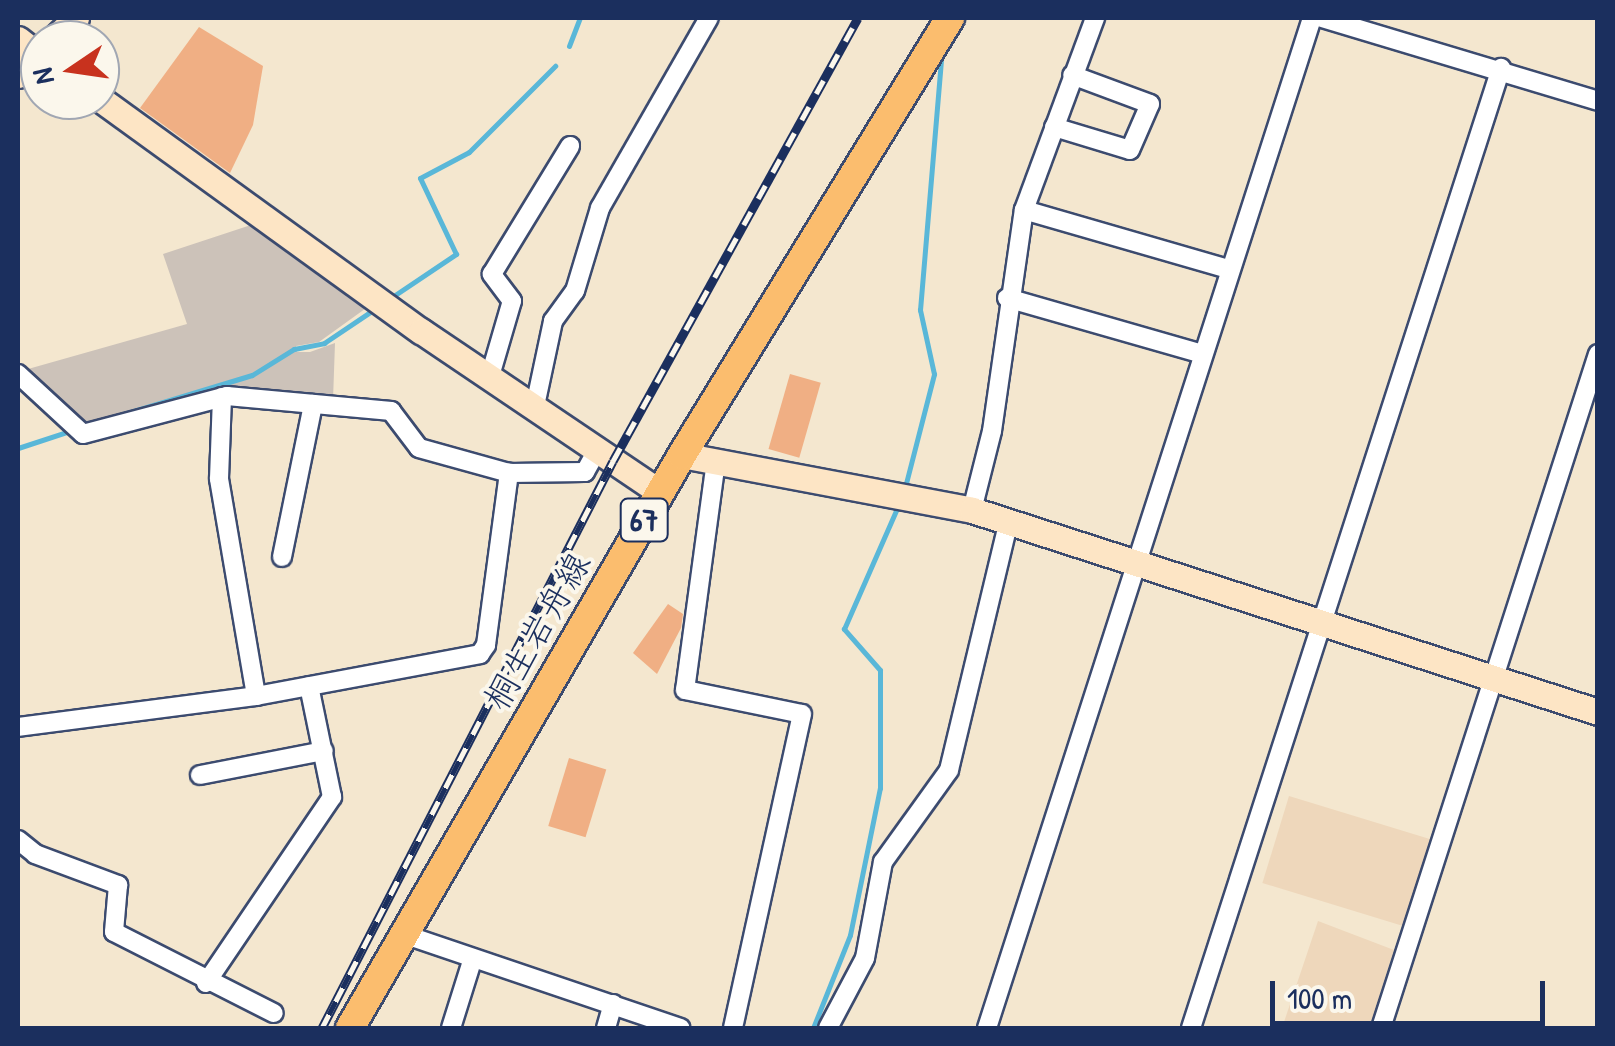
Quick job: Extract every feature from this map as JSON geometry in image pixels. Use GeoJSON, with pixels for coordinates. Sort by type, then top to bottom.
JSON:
{"type":"FeatureCollection","features":[{"type":"Feature","properties":{"kind":"main road","name":"桐生岩舟線"},"geometry":{"type":"LineString","coordinates":[[350,1028],[660,492],[950,18]]}},
{"type":"Feature","properties":{"kind":"street"},"geometry":{"type":"LineString","coordinates":[[535,406],[553,321],[575,291],[600,208],[709,18]]}},
{"type":"Feature","properties":{"kind":"street"},"geometry":{"type":"LineString","coordinates":[[972,510],[992,432],[1007,298],[1024,210],[1095,18]]}},
{"type":"Feature","properties":{"kind":"street"},"geometry":{"type":"LineString","coordinates":[[988,1028],[1132,563],[1312,18]]}},
{"type":"Feature","properties":{"kind":"street"},"geometry":{"type":"LineString","coordinates":[[1322,18],[1501,68],[1598,100]]}},
{"type":"Feature","properties":{"kind":"street"},"geometry":{"type":"LineString","coordinates":[[1191,1028],[1501,68]]}},
{"type":"Feature","properties":{"kind":"street"},"geometry":{"type":"LineString","coordinates":[[1054,127],[1130,150],[1150,104],[1072,75]]}},
{"type":"Feature","properties":{"kind":"street"},"geometry":{"type":"LineString","coordinates":[[120,113],[660,492]]}},
{"type":"Feature","properties":{"kind":"street"},"geometry":{"type":"LineString","coordinates":[[490,376],[512,301],[492,274],[570,146]]}},
{"type":"Feature","properties":{"kind":"street"},"geometry":{"type":"LineString","coordinates":[[1024,210],[1229,269]]}},
{"type":"Feature","properties":{"kind":"street"},"geometry":{"type":"LineString","coordinates":[[1007,298],[1202,354]]}},
{"type":"Feature","properties":{"kind":"street"},"geometry":{"type":"LineString","coordinates":[[1381,1028],[1598,354]]}},
{"type":"Feature","properties":{"kind":"street"},"geometry":{"type":"LineString","coordinates":[[18,374],[83,434],[222,397],[391,411],[419,448],[509,472],[584,472],[596,450]]}},
{"type":"Feature","properties":{"kind":"street"},"geometry":{"type":"LineString","coordinates":[[222,397],[219,479],[256,696]]}},
{"type":"Feature","properties":{"kind":"street"},"geometry":{"type":"LineString","coordinates":[[282,557],[314,404]]}},
{"type":"Feature","properties":{"kind":"street"},"geometry":{"type":"LineString","coordinates":[[682,455],[972,510],[1321,627],[1598,712]]}},
{"type":"Feature","properties":{"kind":"street"},"geometry":{"type":"LineString","coordinates":[[716,460],[684,690],[802,714],[733,1028]]}},
{"type":"Feature","properties":{"kind":"street"},"geometry":{"type":"LineString","coordinates":[[18,727],[256,696],[480,654],[486,646],[509,472]]}},
{"type":"Feature","properties":{"kind":"street"},"geometry":{"type":"LineString","coordinates":[[828,1028],[872,939],[883,862],[949,770],[1009,522]]}},
{"type":"Feature","properties":{"kind":"street"},"geometry":{"type":"LineString","coordinates":[[206,983],[332,797],[309,686]]}},
{"type":"Feature","properties":{"kind":"street"},"geometry":{"type":"LineString","coordinates":[[200,776],[324,751]]}},
{"type":"Feature","properties":{"kind":"street"},"geometry":{"type":"LineString","coordinates":[[18,840],[35,854],[118,885],[114,932],[206,983],[274,1013]]}},
{"type":"Feature","properties":{"kind":"street"},"geometry":{"type":"LineString","coordinates":[[404,934],[680,1028]]}},
{"type":"Feature","properties":{"kind":"street"},"geometry":{"type":"LineString","coordinates":[[451,1028],[474,958]]}},
{"type":"Feature","properties":{"kind":"street"},"geometry":{"type":"LineString","coordinates":[[606,1028],[613,1004]]}},
{"type":"Feature","properties":{"kind":"shaded area"},"geometry":{"type":"Polygon","coordinates":[[[254,224],[369,306],[319,342],[296,346],[297,352],[310,352],[335,343],[333,400],[212,392],[85,429],[21,371],[187,324],[163,254],[254,224]]]}},
{"type":"Feature","properties":{"kind":"shaded area"},"geometry":{"type":"Polygon","coordinates":[[[1289,796],[1431,839],[1404,926],[1262,883],[1289,796]]]}},
{"type":"Feature","properties":{"kind":"shaded area"},"geometry":{"type":"Polygon","coordinates":[[[1318,921],[1394,950],[1369,1028],[1282,1028],[1318,921]]]}},
{"type":"Feature","properties":{"kind":"building"},"geometry":{"type":"Polygon","coordinates":[[[199,27],[263,66],[253,125],[230,173],[140,108],[199,27]]]}},
{"type":"Feature","properties":{"kind":"building"},"geometry":{"type":"Polygon","coordinates":[[[790,374],[821,383],[799,458],[769,449],[790,374]]]}},
{"type":"Feature","properties":{"kind":"building"},"geometry":{"type":"Polygon","coordinates":[[[668,604],[683,614],[681,628],[657,674],[633,653],[668,604]]]}},
{"type":"Feature","properties":{"kind":"building"},"geometry":{"type":"Polygon","coordinates":[[[569,758],[606,769],[586,837],[548,826],[569,758]]]}},
{"type":"Feature","properties":{"kind":"waterway"},"geometry":{"type":"LineString","coordinates":[[569,46],[580,18]]}},
{"type":"Feature","properties":{"kind":"waterway"},"geometry":{"type":"LineString","coordinates":[[904,491],[934,374],[920,310],[942,49]]}},
{"type":"Feature","properties":{"kind":"waterway"},"geometry":{"type":"LineString","coordinates":[[389,299],[456,254],[420,178],[469,152],[555,66]]}},
{"type":"Feature","properties":{"kind":"waterway"},"geometry":{"type":"LineString","coordinates":[[117,416],[252,375],[294,349],[324,343],[376,308]]}},
{"type":"Feature","properties":{"kind":"waterway"},"geometry":{"type":"LineString","coordinates":[[18,448],[73,430]]}},
{"type":"Feature","properties":{"kind":"waterway"},"geometry":{"type":"LineString","coordinates":[[813,1028],[850,935],[880,788],[880,670],[844,629],[898,506]]}},
{"type":"Feature","properties":{"kind":"railway"},"geometry":{"type":"LineString","coordinates":[[322,1028],[613,461],[858,18]]}}]}
